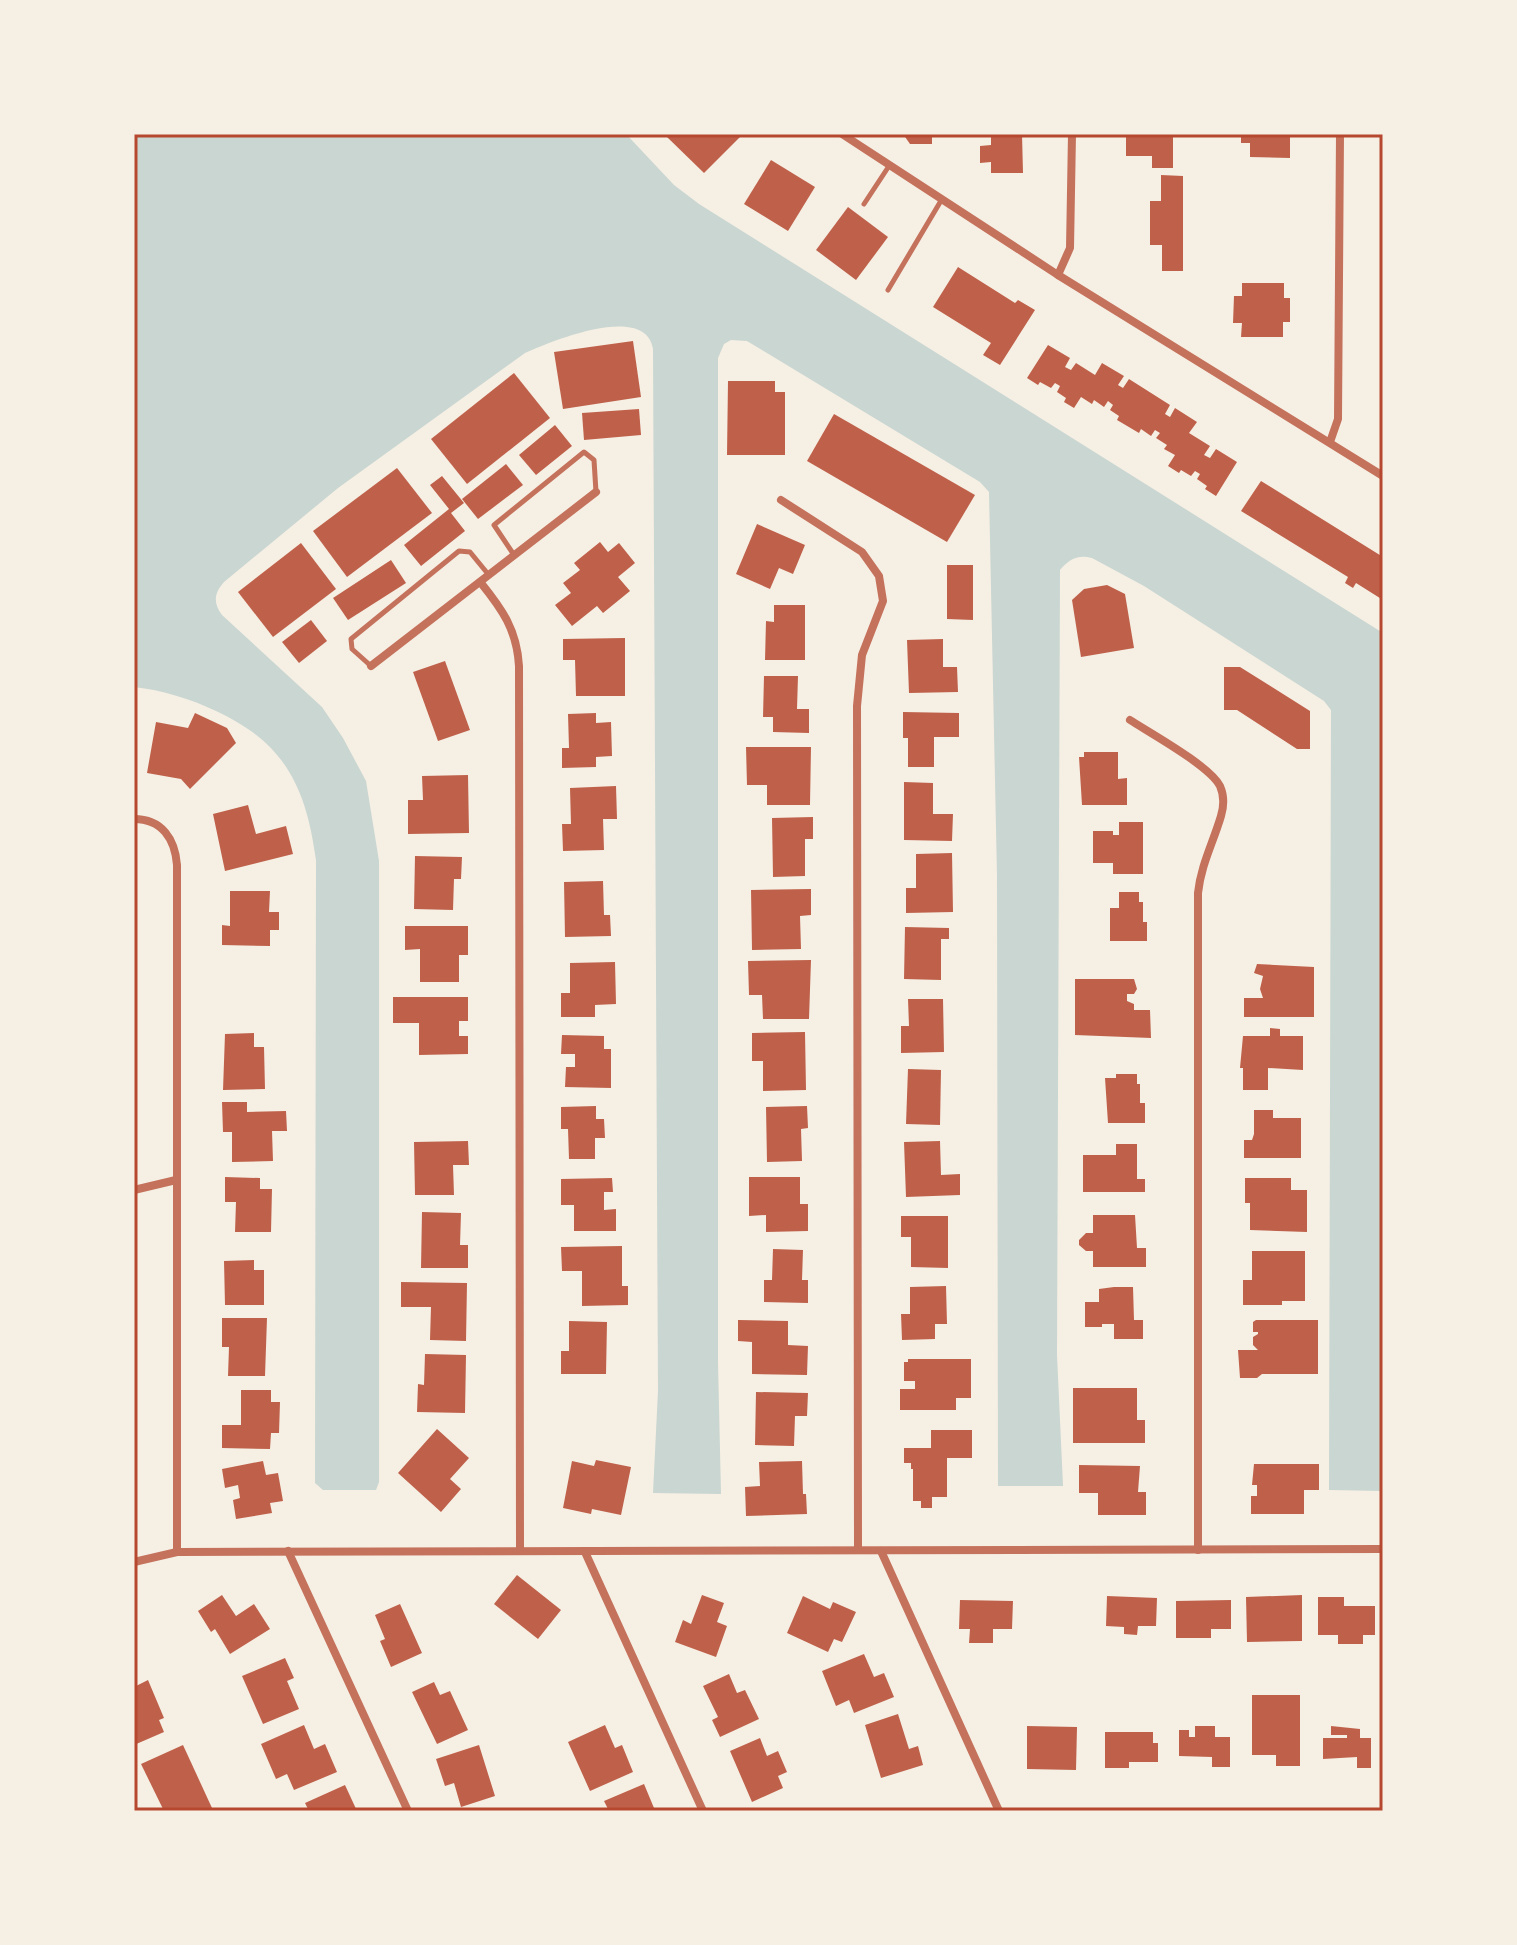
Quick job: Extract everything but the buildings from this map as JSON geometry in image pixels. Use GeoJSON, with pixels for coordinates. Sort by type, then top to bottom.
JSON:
{"type":"FeatureCollection","features":[{"type":"Feature","properties":{"kind":"street"},"geometry":{"type":"LineString","coordinates":[[842,134],[1058,275],[1383,476]]}},
{"type":"Feature","properties":{"kind":"street"},"geometry":{"type":"LineString","coordinates":[[1058,275],[1070,248],[1072,134]]}},
{"type":"Feature","properties":{"kind":"street"},"geometry":{"type":"LineString","coordinates":[[1330,442],[1338,419],[1340,134]]}},
{"type":"Feature","properties":{"kind":"street"},"geometry":{"type":"LineString","coordinates":[[371,666],[596,492]]}},
{"type":"Feature","properties":{"kind":"street"},"geometry":{"type":"LineString","coordinates":[[781,500],[862,552],[873,564],[883,588],[881,610],[862,655],[857,706],[858,1550]]}},
{"type":"Feature","properties":{"kind":"street"},"geometry":{"type":"LineString","coordinates":[[481,583],[510,623],[519,666],[520,1551]]}},
{"type":"Feature","properties":{"kind":"street"},"geometry":{"type":"LineString","coordinates":[[1130,720],[1203,768],[1218,782],[1224,801],[1202,866],[1198,893],[1198,1550]]}},
{"type":"Feature","properties":{"kind":"street"},"geometry":{"type":"LineString","coordinates":[[134,819],[161,827],[168,834],[176,852],[177,1552]]}},
{"type":"Feature","properties":{"kind":"street"},"geometry":{"type":"LineString","coordinates":[[134,1190],[176,1180]]}},
{"type":"Feature","properties":{"kind":"street"},"geometry":{"type":"LineString","coordinates":[[134,1562],[177,1552],[1383,1549]]}},
{"type":"Feature","properties":{"kind":"street"},"geometry":{"type":"LineString","coordinates":[[288,1551],[408,1811]]}},
{"type":"Feature","properties":{"kind":"street"},"geometry":{"type":"LineString","coordinates":[[881,1551],[999,1811]]}},
{"type":"Feature","properties":{"kind":"street"},"geometry":{"type":"LineString","coordinates":[[585,1552],[703,1811]]}},
{"type":"Feature","properties":{"kind":"lane"},"geometry":{"type":"LineString","coordinates":[[864,204],[890,165]]}},
{"type":"Feature","properties":{"kind":"lane"},"geometry":{"type":"LineString","coordinates":[[888,290],[942,199]]}},
{"type":"Feature","properties":{"kind":"lane"},"geometry":{"type":"LineString","coordinates":[[514,556],[494,525],[584,452],[594,460],[596,492]]}},
{"type":"Feature","properties":{"kind":"lane"},"geometry":{"type":"LineString","coordinates":[[371,666],[352,649],[351,639],[459,551],[470,552],[490,576]]}},
{"type":"Feature","properties":{"kind":"shaded area"},"geometry":{"type":"Polygon","coordinates":[[[134,134],[626,134],[674,185],[699,204],[1383,633],[1383,1491],[1329,1490],[1331,710],[1324,701],[1144,586],[1092,558],[1074,558],[1060,570],[1057,1355],[1063,1486],[998,1486],[997,876],[989,492],[980,482],[747,341],[731,340],[724,344],[718,358],[718,1363],[721,1494],[653,1493],[658,1391],[653,349],[647,335],[634,328],[616,326],[575,334],[525,353],[338,488],[218,590],[216,602],[222,615],[322,707],[343,738],[366,781],[379,861],[379,1482],[376,1490],[323,1490],[315,1483],[316,860],[306,810],[298,789],[275,753],[240,724],[216,711],[166,693],[134,687],[134,134]]]}}]}
